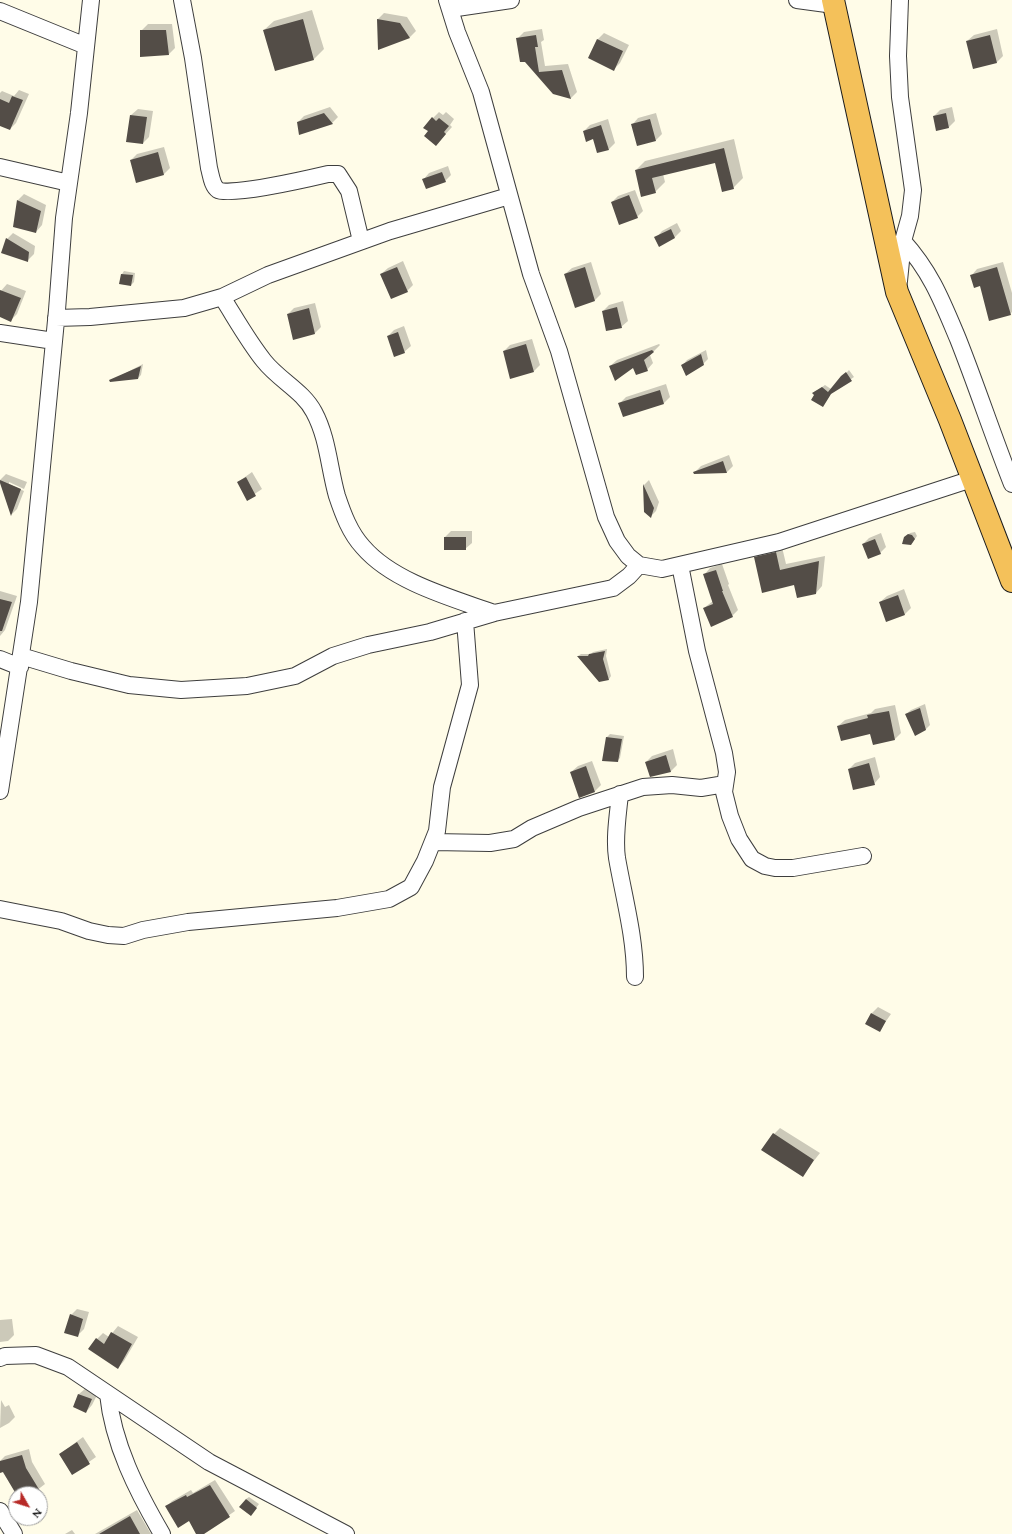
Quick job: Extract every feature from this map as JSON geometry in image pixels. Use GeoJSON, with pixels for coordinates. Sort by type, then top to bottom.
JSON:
{"type":"FeatureCollection","features":[{"type":"Feature","properties":{"kind":"highway"},"geometry":{"type":"LineString","coordinates":[[833,3],[897,292],[950,420],[1012,581]]}},
{"type":"Feature","properties":{"kind":"street"},"geometry":{"type":"LineString","coordinates":[[0,791],[28,602],[54,341],[64,218],[79,113],[90,0]]}},
{"type":"Feature","properties":{"kind":"street"},"geometry":{"type":"LineString","coordinates":[[182,0],[196,73],[209,168],[213,184],[217,190],[224,193],[240,191],[328,174],[338,174],[349,191],[361,241]]}},
{"type":"Feature","properties":{"kind":"street"},"geometry":{"type":"LineString","coordinates":[[511,0],[448,5],[481,92],[531,274],[559,351],[606,517],[617,540],[628,556],[639,565],[662,569],[680,565],[779,542],[972,479]]}},
{"type":"Feature","properties":{"kind":"street"},"geometry":{"type":"LineString","coordinates":[[798,0],[833,3]]}},
{"type":"Feature","properties":{"kind":"street"},"geometry":{"type":"LineString","coordinates":[[897,292],[903,241],[913,190],[900,97],[898,56],[900,0]]}},
{"type":"Feature","properties":{"kind":"street"},"geometry":{"type":"LineString","coordinates":[[0,11],[86,46]]}},
{"type":"Feature","properties":{"kind":"street"},"geometry":{"type":"LineString","coordinates":[[0,168],[69,183]]}},
{"type":"Feature","properties":{"kind":"street"},"geometry":{"type":"LineString","coordinates":[[56,318],[90,317],[184,308],[222,298],[268,275],[361,241],[509,196]]}},
{"type":"Feature","properties":{"kind":"street"},"geometry":{"type":"LineString","coordinates":[[903,241],[921,261],[940,296],[973,376],[1012,484]]}},
{"type":"Feature","properties":{"kind":"street"},"geometry":{"type":"LineString","coordinates":[[222,298],[264,360],[278,376],[307,401],[315,414],[326,443],[334,483],[344,517],[363,547],[383,564],[412,582],[494,613]]}},
{"type":"Feature","properties":{"kind":"street"},"geometry":{"type":"LineString","coordinates":[[0,333],[54,341]]}},
{"type":"Feature","properties":{"kind":"street"},"geometry":{"type":"LineString","coordinates":[[0,659],[20,661],[72,671],[129,685],[181,690],[247,686],[295,676],[333,656],[368,644],[430,632],[494,613],[613,588],[629,576],[639,565]]}},
{"type":"Feature","properties":{"kind":"street"},"geometry":{"type":"LineString","coordinates":[[680,565],[697,651],[724,753],[727,772],[724,792],[730,816],[739,839],[752,859],[758,863],[775,868],[793,868],[863,856]]}},
{"type":"Feature","properties":{"kind":"street"},"geometry":{"type":"LineString","coordinates":[[0,909],[61,921],[89,931],[108,935],[124,936],[143,930],[188,922],[337,908],[389,899],[411,887],[425,861],[437,831],[442,787],[470,685],[465,621]]}},
{"type":"Feature","properties":{"kind":"street"},"geometry":{"type":"LineString","coordinates":[[433,842],[490,843],[514,839],[532,828],[579,808],[643,787],[672,786],[701,788],[725,784]]}},
{"type":"Feature","properties":{"kind":"street"},"geometry":{"type":"LineString","coordinates":[[620,794],[617,819],[617,857],[635,956],[635,977]]}},
{"type":"Feature","properties":{"kind":"street"},"geometry":{"type":"LineString","coordinates":[[0,1358],[5,1356],[36,1355],[68,1367],[209,1462],[345,1534]]}},
{"type":"Feature","properties":{"kind":"street"},"geometry":{"type":"LineString","coordinates":[[108,1394],[110,1417],[126,1463],[162,1534]]}},
{"type":"Feature","properties":{"kind":"street"},"geometry":{"type":"LineString","coordinates":[[0,1511],[14,1534]]}},
{"type":"Feature","properties":{"kind":"building"},"geometry":{"type":"Polygon","coordinates":[[[303,19],[314,60],[275,71],[263,30],[303,19]]]}},
{"type":"Feature","properties":{"kind":"building"},"geometry":{"type":"Polygon","coordinates":[[[377,19],[400,23],[410,38],[378,50],[377,19]]]}},
{"type":"Feature","properties":{"kind":"building"},"geometry":{"type":"Polygon","coordinates":[[[140,30],[166,30],[169,55],[140,57],[140,30]]]}},
{"type":"Feature","properties":{"kind":"building"},"geometry":{"type":"Polygon","coordinates":[[[536,35],[538,47],[535,47],[539,72],[562,70],[571,99],[553,94],[525,62],[520,62],[516,38],[536,35]]]}},
{"type":"Feature","properties":{"kind":"building"},"geometry":{"type":"Polygon","coordinates":[[[990,35],[997,63],[973,69],[966,41],[990,35]]]}},
{"type":"Feature","properties":{"kind":"building"},"geometry":{"type":"Polygon","coordinates":[[[597,39],[623,51],[614,71],[588,58],[597,39]]]}},
{"type":"Feature","properties":{"kind":"building"},"geometry":{"type":"Polygon","coordinates":[[[12,96],[23,100],[10,130],[0,126],[0,99],[9,103],[12,96]]]}},
{"type":"Feature","properties":{"kind":"building"},"geometry":{"type":"Polygon","coordinates":[[[324,113],[333,124],[299,135],[297,122],[324,113]]]}},
{"type":"Feature","properties":{"kind":"building"},"geometry":{"type":"Polygon","coordinates":[[[946,113],[949,128],[936,131],[933,116],[946,113]]]}},
{"type":"Feature","properties":{"kind":"building"},"geometry":{"type":"Polygon","coordinates":[[[130,115],[147,117],[143,144],[126,142],[130,115]]]}},
{"type":"Feature","properties":{"kind":"building"},"geometry":{"type":"Polygon","coordinates":[[[432,117],[436,121],[439,118],[449,126],[444,132],[446,134],[436,146],[424,136],[428,131],[423,128],[432,117]]]}},
{"type":"Feature","properties":{"kind":"building"},"geometry":{"type":"Polygon","coordinates":[[[650,119],[656,141],[637,146],[631,124],[650,119]]]}},
{"type":"Feature","properties":{"kind":"building"},"geometry":{"type":"Polygon","coordinates":[[[601,125],[609,150],[597,153],[593,139],[586,142],[583,131],[601,125]]]}},
{"type":"Feature","properties":{"kind":"building"},"geometry":{"type":"Polygon","coordinates":[[[724,148],[734,189],[722,192],[715,163],[652,178],[656,193],[641,197],[635,170],[724,148]]]}},
{"type":"Feature","properties":{"kind":"building"},"geometry":{"type":"Polygon","coordinates":[[[158,152],[164,175],[136,183],[130,160],[158,152]]]}},
{"type":"Feature","properties":{"kind":"building"},"geometry":{"type":"Polygon","coordinates":[[[442,172],[446,182],[426,189],[422,179],[442,172]]]}},
{"type":"Feature","properties":{"kind":"building"},"geometry":{"type":"Polygon","coordinates":[[[629,195],[638,218],[619,225],[611,202],[629,195]]]}},
{"type":"Feature","properties":{"kind":"building"},"geometry":{"type":"Polygon","coordinates":[[[17,200],[41,211],[36,233],[13,227],[17,200]]]}},
{"type":"Feature","properties":{"kind":"building"},"geometry":{"type":"Polygon","coordinates":[[[671,229],[675,238],[659,247],[654,237],[671,229]]]}},
{"type":"Feature","properties":{"kind":"building"},"geometry":{"type":"Polygon","coordinates":[[[6,238],[29,252],[28,262],[1,253],[6,238]]]}},
{"type":"Feature","properties":{"kind":"building"},"geometry":{"type":"Polygon","coordinates":[[[397,267],[408,292],[391,299],[380,274],[397,267]]]}},
{"type":"Feature","properties":{"kind":"building"},"geometry":{"type":"Polygon","coordinates":[[[585,267],[595,301],[575,308],[564,274],[585,267]]]}},
{"type":"Feature","properties":{"kind":"building"},"geometry":{"type":"Polygon","coordinates":[[[997,267],[1011,315],[989,321],[980,286],[974,288],[970,275],[997,267]]]}},
{"type":"Feature","properties":{"kind":"building"},"geometry":{"type":"Polygon","coordinates":[[[121,274],[133,275],[131,286],[119,284],[121,274]]]}},
{"type":"Feature","properties":{"kind":"building"},"geometry":{"type":"Polygon","coordinates":[[[0,290],[21,298],[11,322],[0,317],[0,290]]]}},
{"type":"Feature","properties":{"kind":"building"},"geometry":{"type":"Polygon","coordinates":[[[617,307],[622,328],[606,331],[602,311],[617,307]]]}},
{"type":"Feature","properties":{"kind":"building"},"geometry":{"type":"Polygon","coordinates":[[[309,308],[315,334],[293,340],[287,314],[309,308]]]}},
{"type":"Feature","properties":{"kind":"building"},"geometry":{"type":"Polygon","coordinates":[[[398,332],[405,353],[394,357],[387,336],[398,332]]]}},
{"type":"Feature","properties":{"kind":"building"},"geometry":{"type":"Polygon","coordinates":[[[526,344],[534,372],[510,379],[503,351],[526,344]]]}},
{"type":"Feature","properties":{"kind":"building"},"geometry":{"type":"Polygon","coordinates":[[[652,350],[654,352],[644,360],[648,371],[636,375],[633,368],[615,381],[609,366],[652,350]]]}},
{"type":"Feature","properties":{"kind":"building"},"geometry":{"type":"Polygon","coordinates":[[[701,354],[704,365],[686,376],[681,365],[701,354]]]}},
{"type":"Feature","properties":{"kind":"building"},"geometry":{"type":"Polygon","coordinates":[[[141,366],[138,379],[110,382],[109,380],[141,366]]]}},
{"type":"Feature","properties":{"kind":"building"},"geometry":{"type":"Polygon","coordinates":[[[846,372],[852,381],[831,394],[823,407],[811,400],[814,395],[812,393],[822,387],[828,392],[846,372]]]}},
{"type":"Feature","properties":{"kind":"building"},"geometry":{"type":"Polygon","coordinates":[[[660,390],[664,404],[623,417],[618,403],[660,390]]]}},
{"type":"Feature","properties":{"kind":"building"},"geometry":{"type":"Polygon","coordinates":[[[723,461],[727,473],[694,474],[693,472],[723,461]]]}},
{"type":"Feature","properties":{"kind":"building"},"geometry":{"type":"Polygon","coordinates":[[[246,477],[256,496],[247,501],[237,482],[246,477]]]}},
{"type":"Feature","properties":{"kind":"building"},"geometry":{"type":"Polygon","coordinates":[[[0,480],[21,489],[11,516],[0,483],[0,480]]]}},
{"type":"Feature","properties":{"kind":"building"},"geometry":{"type":"Polygon","coordinates":[[[643,484],[654,508],[651,518],[644,512],[643,484]]]}},
{"type":"Feature","properties":{"kind":"building"},"geometry":{"type":"Polygon","coordinates":[[[908,534],[912,535],[915,539],[911,545],[902,544],[904,537],[908,534]]]}},
{"type":"Feature","properties":{"kind":"building"},"geometry":{"type":"Polygon","coordinates":[[[444,537],[466,537],[466,550],[444,550],[444,537]]]}},
{"type":"Feature","properties":{"kind":"building"},"geometry":{"type":"Polygon","coordinates":[[[875,539],[881,554],[868,559],[862,544],[875,539]]]}},
{"type":"Feature","properties":{"kind":"building"},"geometry":{"type":"Polygon","coordinates":[[[776,552],[780,570],[819,561],[816,594],[797,598],[794,585],[762,593],[754,557],[776,552]]]}},
{"type":"Feature","properties":{"kind":"building"},"geometry":{"type":"Polygon","coordinates":[[[716,570],[722,591],[733,617],[711,627],[703,608],[713,604],[703,574],[716,570]]]}},
{"type":"Feature","properties":{"kind":"building"},"geometry":{"type":"Polygon","coordinates":[[[898,595],[905,615],[886,622],[879,602],[898,595]]]}},
{"type":"Feature","properties":{"kind":"building"},"geometry":{"type":"Polygon","coordinates":[[[0,599],[12,602],[2,631],[0,631],[0,599]]]}},
{"type":"Feature","properties":{"kind":"building"},"geometry":{"type":"Polygon","coordinates":[[[605,651],[603,659],[609,680],[599,682],[577,656],[588,656],[589,654],[605,651]]]}},
{"type":"Feature","properties":{"kind":"building"},"geometry":{"type":"Polygon","coordinates":[[[920,708],[926,730],[915,736],[905,714],[920,708]]]}},
{"type":"Feature","properties":{"kind":"building"},"geometry":{"type":"Polygon","coordinates":[[[889,711],[895,740],[873,745],[870,734],[841,741],[837,726],[868,718],[867,715],[889,711]]]}},
{"type":"Feature","properties":{"kind":"building"},"geometry":{"type":"Polygon","coordinates":[[[606,737],[622,739],[618,762],[602,761],[606,737]]]}},
{"type":"Feature","properties":{"kind":"building"},"geometry":{"type":"Polygon","coordinates":[[[666,755],[671,772],[650,777],[645,762],[666,755]]]}},
{"type":"Feature","properties":{"kind":"building"},"geometry":{"type":"Polygon","coordinates":[[[869,763],[875,785],[853,790],[848,769],[869,763]]]}},
{"type":"Feature","properties":{"kind":"building"},"geometry":{"type":"Polygon","coordinates":[[[586,766],[595,792],[579,798],[570,772],[586,766]]]}},
{"type":"Feature","properties":{"kind":"building"},"geometry":{"type":"Polygon","coordinates":[[[871,1013],[886,1021],[880,1032],[865,1024],[871,1013]]]}},
{"type":"Feature","properties":{"kind":"building"},"geometry":{"type":"Polygon","coordinates":[[[773,1133],[814,1160],[803,1177],[761,1150],[773,1133]]]}},
{"type":"Feature","properties":{"kind":"building"},"geometry":{"type":"Polygon","coordinates":[[[70,1314],[83,1319],[78,1337],[64,1333],[70,1314]]]}},
{"type":"Feature","properties":{"kind":"building"},"geometry":{"type":"Polygon","coordinates":[[[111,1332],[132,1344],[118,1369],[88,1349],[96,1338],[104,1344],[111,1332]]]}},
{"type":"Feature","properties":{"kind":"building"},"geometry":{"type":"Polygon","coordinates":[[[78,1394],[92,1399],[86,1413],[73,1407],[78,1394]]]}},
{"type":"Feature","properties":{"kind":"building"},"geometry":{"type":"Polygon","coordinates":[[[77,1442],[90,1464],[72,1475],[59,1454],[77,1442]]]}},
{"type":"Feature","properties":{"kind":"building"},"geometry":{"type":"Polygon","coordinates":[[[22,1455],[26,1468],[37,1486],[11,1486],[3,1472],[0,1473],[0,1461],[22,1455]]]}},
{"type":"Feature","properties":{"kind":"building"},"geometry":{"type":"Polygon","coordinates":[[[210,1485],[230,1517],[204,1534],[196,1534],[189,1521],[178,1528],[165,1506],[210,1485]]]}},
{"type":"Feature","properties":{"kind":"building"},"geometry":{"type":"Polygon","coordinates":[[[246,1499],[257,1508],[251,1516],[239,1507],[246,1499]]]}},
{"type":"Feature","properties":{"kind":"building"},"geometry":{"type":"Polygon","coordinates":[[[130,1516],[140,1534],[99,1534],[130,1516]]]}}]}
